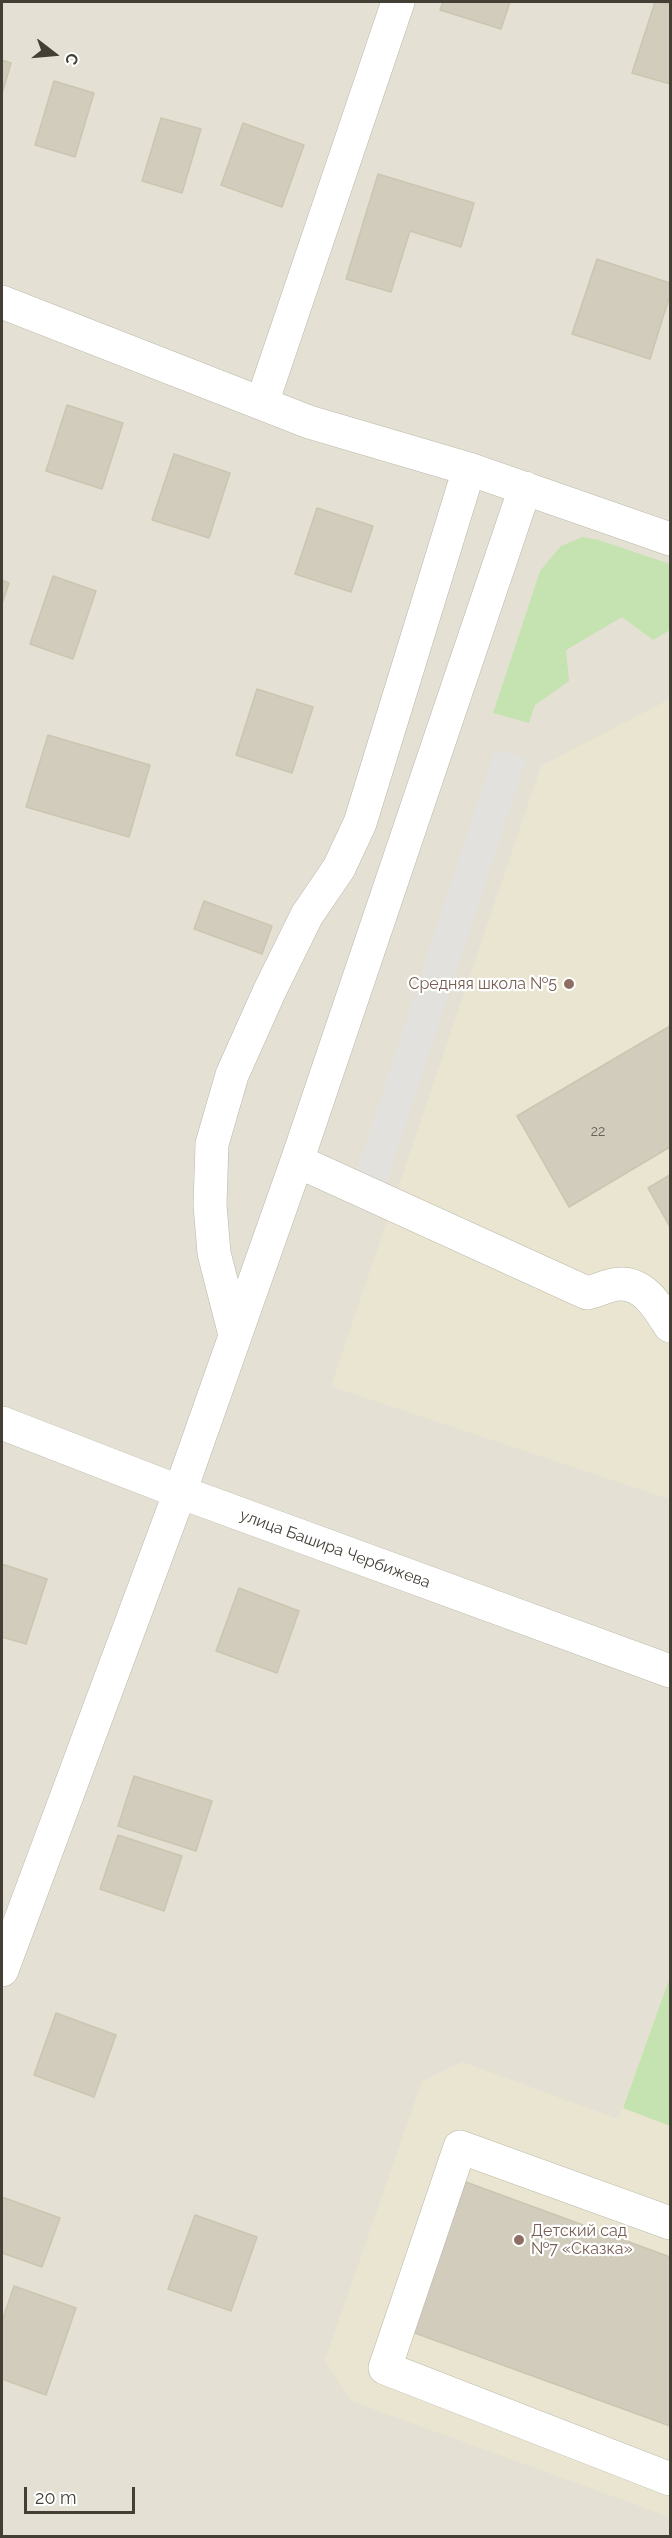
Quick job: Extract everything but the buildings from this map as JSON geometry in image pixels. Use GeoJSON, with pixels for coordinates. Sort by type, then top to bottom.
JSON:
{"type":"FeatureCollection","features":[{"type":"Feature","properties":{"kind":"street"},"geometry":{"type":"LineString","coordinates":[[262,404],[398,2]]}},
{"type":"Feature","properties":{"kind":"street"},"geometry":{"type":"LineString","coordinates":[[2,303],[309,422],[469,469],[670,539]]}},
{"type":"Feature","properties":{"kind":"street"},"geometry":{"type":"LineString","coordinates":[[235,1335],[214,1253],[210,1205],[212,1144],[232,1075],[270,990],[307,915],[339,868],[360,823],[469,469]]}},
{"type":"Feature","properties":{"kind":"street"},"geometry":{"type":"LineString","coordinates":[[2,1970],[180,1492],[297,1161],[525,488]]}},
{"type":"Feature","properties":{"kind":"street"},"geometry":{"type":"LineString","coordinates":[[297,1161],[587,1293],[621,1284],[639,1289],[653,1299],[670,1326]]}},
{"type":"Feature","properties":{"kind":"street","name":"улица Башира Чербижева"},"geometry":{"type":"LineString","coordinates":[[2,1424],[180,1492],[670,1671]]}},
{"type":"Feature","properties":{"kind":"street"},"geometry":{"type":"LineString","coordinates":[[670,2223],[460,2147],[384,2368],[670,2479]]}},
{"type":"Feature","properties":{"kind":"shaded area"},"geometry":{"type":"Polygon","coordinates":[[[2,2],[670,2],[670,2536],[2,2536],[2,2]]]}},
{"type":"Feature","properties":{"kind":"shaded area","name":"Средняя школа №5"},"geometry":{"type":"Polygon","coordinates":[[[670,699],[670,1499],[331,1386],[541,766],[670,699]]]}},
{"type":"Feature","properties":{"kind":"shaded area"},"geometry":{"type":"Polygon","coordinates":[[[495,749],[526,759],[386,1184],[356,1174],[495,749]]]}},
{"type":"Feature","properties":{"kind":"shaded area","name":"Детский сад №7 «Сказка»"},"geometry":{"type":"Polygon","coordinates":[[[670,1977],[670,2517],[351,2401],[325,2360],[422,2081],[462,2062],[618,2119],[670,1977]]]}},
{"type":"Feature","properties":{"kind":"green space"},"geometry":{"type":"Polygon","coordinates":[[[583,537],[599,540],[670,564],[670,630],[653,640],[622,617],[566,650],[569,681],[535,705],[529,723],[493,713],[540,571],[561,546],[583,537]]]}},
{"type":"Feature","properties":{"kind":"green space"},"geometry":{"type":"Polygon","coordinates":[[[670,1977],[670,2126],[623,2108],[670,1977]]]}},
{"type":"Feature","properties":{"kind":"place","name":"Средняя школа №5"},"geometry":{"type":"Point","coordinates":[569,984]}},
{"type":"Feature","properties":{"kind":"place","name":"Детский сад №7 «Сказка»"},"geometry":{"type":"Point","coordinates":[519,2240]}}]}
